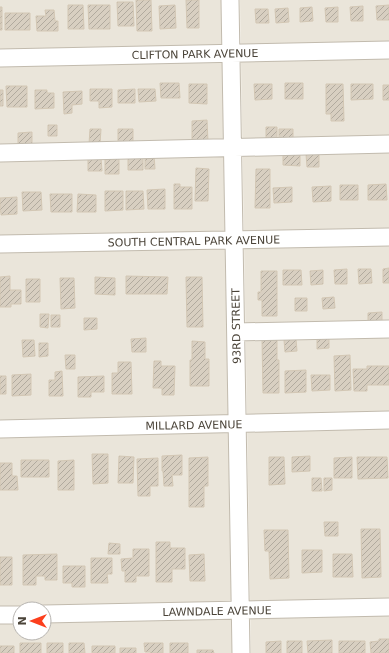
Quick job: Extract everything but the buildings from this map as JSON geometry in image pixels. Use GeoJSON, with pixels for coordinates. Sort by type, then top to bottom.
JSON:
{"type":"FeatureCollection","features":[{"type":"Feature","properties":{"kind":"street","name":"93RD STREET"},"geometry":{"type":"LineString","coordinates":[[230,0],[241,653]]}},
{"type":"Feature","properties":{"kind":"street","name":"CLIFTON PARK AVENUE"},"geometry":{"type":"LineString","coordinates":[[0,58],[389,50]]}},
{"type":"Feature","properties":{"kind":"street"},"geometry":{"type":"LineString","coordinates":[[0,152],[389,144]]}},
{"type":"Feature","properties":{"kind":"street","name":"SOUTH CENTRAL PARK AVENUE"},"geometry":{"type":"LineString","coordinates":[[0,244],[389,237]]}},
{"type":"Feature","properties":{"kind":"street"},"geometry":{"type":"LineString","coordinates":[[236,332],[389,329]]}},
{"type":"Feature","properties":{"kind":"street","name":"MILLARD AVENUE"},"geometry":{"type":"LineString","coordinates":[[0,429],[389,420]]}},
{"type":"Feature","properties":{"kind":"street","name":"LAWNDALE AVENUE"},"geometry":{"type":"LineString","coordinates":[[52,614],[389,608]]}},
{"type":"Feature","properties":{"kind":"street"},"geometry":{"type":"LineString","coordinates":[[0,615],[12,615]]}},
{"type":"Feature","properties":{"kind":"shaded area"},"geometry":{"type":"Polygon","coordinates":[[[0,0],[221,0],[232,653],[0,653],[0,0]]]}},
{"type":"Feature","properties":{"kind":"shaded area"},"geometry":{"type":"Polygon","coordinates":[[[240,0],[389,0],[389,653],[251,653],[240,0]]]}}]}
